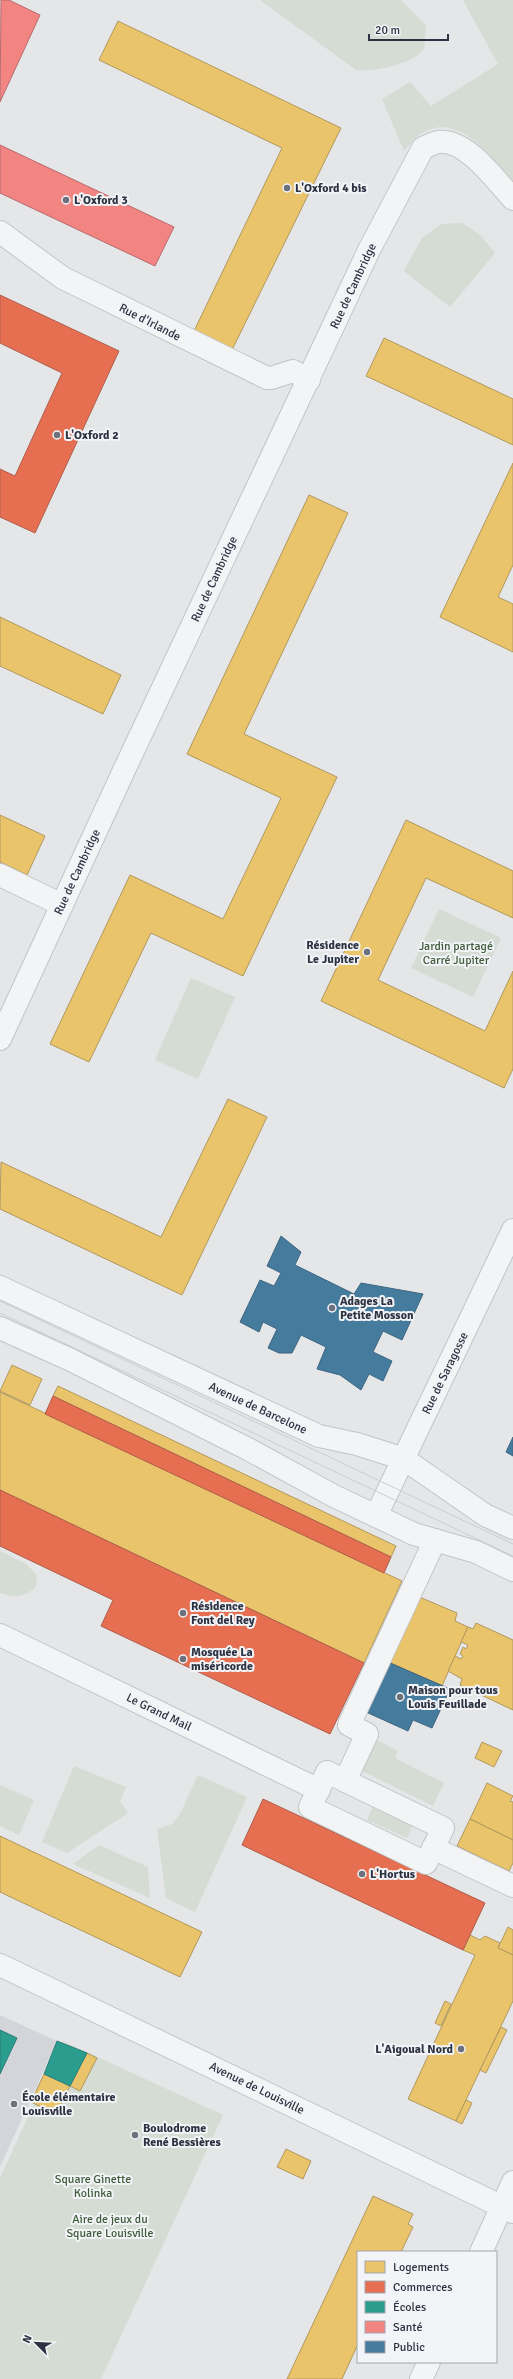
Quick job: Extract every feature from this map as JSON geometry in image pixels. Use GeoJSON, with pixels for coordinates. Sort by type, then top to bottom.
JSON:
{"type":"FeatureCollection","features":[{"type":"Feature","properties":{"kind":"street","name":"Rue de Cambridge"},"geometry":{"type":"LineString","coordinates":[[0,1039],[369,250],[423,148],[438,142],[451,143],[469,152],[513,199]]}},
{"type":"Feature","properties":{"kind":"street","name":"Rue d'Irlande"},"geometry":{"type":"LineString","coordinates":[[0,232],[63,278],[230,361],[267,378],[292,371],[309,380]]}},
{"type":"Feature","properties":{"kind":"street"},"geometry":{"type":"LineString","coordinates":[[0,875],[62,905]]}},
{"type":"Feature","properties":{"kind":"street","name":"Rue de Saragosse"},"geometry":{"type":"LineString","coordinates":[[376,1516],[513,1230]]}},
{"type":"Feature","properties":{"kind":"street","name":"Avenue de Barcelone"},"geometry":{"type":"LineString","coordinates":[[0,1287],[319,1436],[357,1444],[404,1459],[486,1515],[513,1528]]}},
{"type":"Feature","properties":{"kind":"street"},"geometry":{"type":"LineString","coordinates":[[0,1328],[71,1360],[248,1448],[334,1496],[414,1534],[476,1552],[513,1570]]}},
{"type":"Feature","properties":{"kind":"street"},"geometry":{"type":"LineString","coordinates":[[346,1781],[367,1734],[349,1725],[435,1540]]}},
{"type":"Feature","properties":{"kind":"street","name":"Le Grand Mail"},"geometry":{"type":"LineString","coordinates":[[0,1635],[319,1790]]}},
{"type":"Feature","properties":{"kind":"street"},"geometry":{"type":"LineString","coordinates":[[327,1772],[443,1828],[426,1863],[310,1807],[319,1790],[327,1772]]}},
{"type":"Feature","properties":{"kind":"street"},"geometry":{"type":"LineString","coordinates":[[433,1848],[513,1886]]}},
{"type":"Feature","properties":{"kind":"street","name":"Avenue de Louisville"},"geometry":{"type":"LineString","coordinates":[[0,1965],[432,2171],[508,2210]]}},
{"type":"Feature","properties":{"kind":"street"},"geometry":{"type":"LineString","coordinates":[[482,2251],[508,2210],[513,2182]]}},
{"type":"Feature","properties":{"kind":"street"},"geometry":{"type":"LineString","coordinates":[[421,2379],[429,2363]]}},
{"type":"Feature","properties":{"kind":"shaded area","name":"École élémentaire Louisville"},"geometry":{"type":"Polygon","coordinates":[[[0,2015],[57,2041],[0,2167],[0,2015]]]}},
{"type":"Feature","properties":{"kind":"green space"},"geometry":{"type":"Polygon","coordinates":[[[260,0],[401,0],[426,26],[424,48],[413,58],[393,66],[363,71],[356,70],[260,0]]]}},
{"type":"Feature","properties":{"kind":"green space"},"geometry":{"type":"Polygon","coordinates":[[[463,0],[513,0],[513,183],[495,161],[472,140],[460,132],[447,128],[433,128],[419,135],[404,151],[382,99],[410,82],[431,106],[498,64],[463,0]]]}},
{"type":"Feature","properties":{"kind":"green space"},"geometry":{"type":"Polygon","coordinates":[[[462,223],[480,235],[495,253],[450,307],[404,271],[422,238],[441,224],[462,223]]]}},
{"type":"Feature","properties":{"kind":"green space","name":"Jardin partagé Carré Jupiter"},"geometry":{"type":"Polygon","coordinates":[[[439,909],[501,938],[473,997],[411,968],[439,909]]]}},
{"type":"Feature","properties":{"kind":"green space"},"geometry":{"type":"Polygon","coordinates":[[[191,978],[235,997],[198,1079],[155,1060],[191,978]]]}},
{"type":"Feature","properties":{"kind":"green space"},"geometry":{"type":"Polygon","coordinates":[[[0,1551],[26,1564],[37,1575],[36,1587],[28,1593],[20,1596],[11,1596],[0,1593],[0,1551]]]}},
{"type":"Feature","properties":{"kind":"green space"},"geometry":{"type":"Polygon","coordinates":[[[373,1738],[398,1751],[395,1758],[444,1783],[433,1806],[358,1769],[373,1738]]]}},
{"type":"Feature","properties":{"kind":"green space"},"geometry":{"type":"Polygon","coordinates":[[[74,1766],[126,1787],[120,1801],[128,1813],[67,1853],[42,1842],[74,1766]]]}},
{"type":"Feature","properties":{"kind":"green space"},"geometry":{"type":"Polygon","coordinates":[[[198,1775],[247,1797],[195,1912],[166,1898],[157,1829],[172,1824],[180,1814],[198,1775]]]}},
{"type":"Feature","properties":{"kind":"green space"},"geometry":{"type":"Polygon","coordinates":[[[0,1785],[34,1800],[19,1835],[0,1826],[0,1785]]]}},
{"type":"Feature","properties":{"kind":"green space"},"geometry":{"type":"Polygon","coordinates":[[[374,1804],[414,1822],[407,1838],[367,1820],[374,1804]]]}},
{"type":"Feature","properties":{"kind":"green space"},"geometry":{"type":"Polygon","coordinates":[[[99,1845],[148,1867],[150,1898],[73,1864],[99,1845]]]}},
{"type":"Feature","properties":{"kind":"green space","name":"Square Ginette Kolinka"},"geometry":{"type":"Polygon","coordinates":[[[63,2041],[223,2115],[101,2379],[0,2379],[0,2178],[63,2041]]]}},
{"type":"Feature","properties":{"kind":"building: Logements","name":"L'Oxford 4 bis"},"geometry":{"type":"Polygon","coordinates":[[[118,21],[341,128],[232,350],[194,331],[282,148],[99,60],[118,21]]]}},
{"type":"Feature","properties":{"kind":"building: Logements"},"geometry":{"type":"Polygon","coordinates":[[[384,338],[513,399],[513,445],[366,376],[384,338]]]}},
{"type":"Feature","properties":{"kind":"building: Logements"},"geometry":{"type":"Polygon","coordinates":[[[513,463],[513,565],[498,597],[513,604],[513,652],[440,617],[513,463]]]}},
{"type":"Feature","properties":{"kind":"building: Logements"},"geometry":{"type":"Polygon","coordinates":[[[309,495],[348,513],[244,734],[337,777],[243,976],[151,933],[89,1062],[50,1044],[130,875],[223,919],[281,798],[187,754],[309,495]]]}},
{"type":"Feature","properties":{"kind":"building: Logements"},"geometry":{"type":"Polygon","coordinates":[[[0,617],[121,675],[103,714],[0,666],[0,617]]]}},
{"type":"Feature","properties":{"kind":"building: Logements"},"geometry":{"type":"Polygon","coordinates":[[[0,815],[45,836],[27,875],[0,862],[0,815]]]}},
{"type":"Feature","properties":{"kind":"building: Logements","name":"Résidence Le Jupiter"},"geometry":{"type":"Polygon","coordinates":[[[406,820],[513,871],[513,918],[426,878],[378,980],[485,1031],[513,971],[513,1069],[504,1088],[321,1001],[406,820]]]}},
{"type":"Feature","properties":{"kind":"building: Logements"},"geometry":{"type":"Polygon","coordinates":[[[228,1099],[267,1117],[182,1295],[0,1209],[1,1162],[161,1237],[228,1099]]]}},
{"type":"Feature","properties":{"kind":"building: Logements"},"geometry":{"type":"Polygon","coordinates":[[[12,1365],[42,1379],[30,1405],[0,1391],[12,1365]]]}},
{"type":"Feature","properties":{"kind":"building: Logements"},"geometry":{"type":"Polygon","coordinates":[[[58,1386],[396,1546],[391,1557],[53,1396],[58,1386]]]}},
{"type":"Feature","properties":{"kind":"building: Logements"},"geometry":{"type":"Polygon","coordinates":[[[0,1392],[402,1581],[364,1663],[0,1490],[0,1392]]]}},
{"type":"Feature","properties":{"kind":"building: Logements"},"geometry":{"type":"Polygon","coordinates":[[[417,1596],[457,1613],[455,1621],[468,1627],[442,1686],[388,1662],[417,1596]]]}},
{"type":"Feature","properties":{"kind":"building: Logements"},"geometry":{"type":"Polygon","coordinates":[[[476,1623],[513,1640],[513,1710],[460,1685],[462,1679],[448,1671],[455,1656],[461,1659],[463,1656],[460,1654],[463,1647],[466,1649],[468,1645],[461,1642],[468,1627],[473,1629],[476,1623]]]}},
{"type":"Feature","properties":{"kind":"building: Logements"},"geometry":{"type":"Polygon","coordinates":[[[482,1742],[502,1751],[494,1767],[475,1758],[482,1742]]]}},
{"type":"Feature","properties":{"kind":"building: Logements"},"geometry":{"type":"Polygon","coordinates":[[[487,1783],[513,1796],[510,1801],[513,1802],[513,1840],[470,1819],[487,1783]]]}},
{"type":"Feature","properties":{"kind":"building: Logements"},"geometry":{"type":"Polygon","coordinates":[[[470,1819],[513,1840],[513,1863],[509,1871],[457,1846],[470,1819]]]}},
{"type":"Feature","properties":{"kind":"building: Logements"},"geometry":{"type":"Polygon","coordinates":[[[0,1836],[202,1932],[180,1977],[0,1892],[0,1836]]]}},
{"type":"Feature","properties":{"kind":"building: Logements"},"geometry":{"type":"Polygon","coordinates":[[[508,1927],[513,1930],[513,1955],[498,1948],[508,1927]]]}},
{"type":"Feature","properties":{"kind":"building: Logements","name":"L'Aigoual Nord"},"geometry":{"type":"Polygon","coordinates":[[[470,1935],[480,1940],[485,1936],[500,1943],[498,1948],[513,1955],[513,2001],[456,2121],[408,2099],[475,1955],[463,1950],[470,1935]]]}},
{"type":"Feature","properties":{"kind":"building: Logements"},"geometry":{"type":"Polygon","coordinates":[[[445,2001],[451,2004],[441,2026],[435,2023],[445,2001]]]}},
{"type":"Feature","properties":{"kind":"building: Logements"},"geometry":{"type":"Polygon","coordinates":[[[501,2027],[507,2030],[486,2073],[480,2070],[501,2027]]]}},
{"type":"Feature","properties":{"kind":"building: Logements"},"geometry":{"type":"Polygon","coordinates":[[[87,2053],[97,2058],[80,2091],[70,2086],[87,2053]]]}},
{"type":"Feature","properties":{"kind":"building: Logements"},"geometry":{"type":"Polygon","coordinates":[[[44,2074],[70,2086],[56,2114],[31,2102],[44,2074]]]}},
{"type":"Feature","properties":{"kind":"building: Logements"},"geometry":{"type":"Polygon","coordinates":[[[466,2100],[472,2103],[462,2124],[456,2121],[466,2100]]]}},
{"type":"Feature","properties":{"kind":"building: Logements"},"geometry":{"type":"Polygon","coordinates":[[[286,2149],[311,2161],[303,2179],[277,2167],[286,2149]]]}},
{"type":"Feature","properties":{"kind":"building: Logements"},"geometry":{"type":"Polygon","coordinates":[[[373,2196],[413,2214],[408,2224],[413,2227],[401,2251],[357,2251],[357,2346],[342,2379],[287,2379],[373,2196]]]}},
{"type":"Feature","properties":{"kind":"building: Commerces","name":"L'Oxford 2"},"geometry":{"type":"Polygon","coordinates":[[[0,295],[119,351],[35,533],[0,517],[0,469],[15,476],[62,373],[0,343],[0,295]]]}},
{"type":"Feature","properties":{"kind":"building: Commerces"},"geometry":{"type":"Polygon","coordinates":[[[53,1396],[391,1557],[384,1573],[45,1414],[53,1396]]]}},
{"type":"Feature","properties":{"kind":"building: Commerces","name":"Résidence Font del Rey"},"geometry":{"type":"Polygon","coordinates":[[[0,1490],[364,1663],[330,1734],[101,1626],[113,1600],[0,1546],[0,1490]]]}},
{"type":"Feature","properties":{"kind":"building: Commerces","name":"L'Hortus"},"geometry":{"type":"Polygon","coordinates":[[[263,1799],[485,1903],[463,1950],[242,1845],[263,1799]]]}},
{"type":"Feature","properties":{"kind":"building: Écoles"},"geometry":{"type":"Polygon","coordinates":[[[0,2030],[17,2038],[0,2074],[0,2030]]]}},
{"type":"Feature","properties":{"kind":"building: Écoles"},"geometry":{"type":"Polygon","coordinates":[[[57,2041],[87,2053],[70,2086],[44,2074],[57,2041]]]}},
{"type":"Feature","properties":{"kind":"building: Santé"},"geometry":{"type":"Polygon","coordinates":[[[1,0],[9,0],[40,15],[0,102],[1,0]]]}},
{"type":"Feature","properties":{"kind":"building: Santé","name":"L'Oxford 3"},"geometry":{"type":"Polygon","coordinates":[[[0,145],[174,227],[155,266],[0,193],[0,145]]]}},
{"type":"Feature","properties":{"kind":"building: Public","name":"Adages La Petite Mosson"},"geometry":{"type":"Polygon","coordinates":[[[281,1236],[301,1252],[295,1265],[354,1294],[361,1283],[423,1294],[402,1340],[383,1331],[373,1352],[392,1361],[383,1381],[369,1374],[361,1390],[340,1375],[317,1369],[326,1347],[301,1335],[292,1353],[279,1353],[268,1348],[277,1329],[263,1322],[259,1332],[240,1322],[260,1280],[274,1286],[281,1273],[267,1266],[281,1236]]]}},
{"type":"Feature","properties":{"kind":"building: Public"},"geometry":{"type":"Polygon","coordinates":[[[513,1437],[513,1456],[506,1452],[513,1437]]]}},
{"type":"Feature","properties":{"kind":"building: Public","name":"Maison pour tous Louis Feuillade"},"geometry":{"type":"Polygon","coordinates":[[[388,1662],[450,1689],[432,1728],[413,1720],[408,1731],[366,1712],[388,1662]]]}},
{"type":"Feature","properties":{"kind":"tram line"},"geometry":{"type":"LineString","coordinates":[[0,1301],[513,1544]]}},
{"type":"Feature","properties":{"kind":"tram line"},"geometry":{"type":"LineString","coordinates":[[0,1313],[513,1556]]}},
{"type":"Feature","properties":{"kind":"place","name":"L'Oxford 4 bis"},"geometry":{"type":"Point","coordinates":[287,188]}},
{"type":"Feature","properties":{"kind":"place","name":"L'Oxford 3"},"geometry":{"type":"Point","coordinates":[66,200]}},
{"type":"Feature","properties":{"kind":"place","name":"L'Oxford 2"},"geometry":{"type":"Point","coordinates":[57,435]}},
{"type":"Feature","properties":{"kind":"place","name":"Résidence Le Jupiter"},"geometry":{"type":"Point","coordinates":[367,952]}},
{"type":"Feature","properties":{"kind":"place","name":"Adages La Petite Mosson"},"geometry":{"type":"Point","coordinates":[332,1308]}},
{"type":"Feature","properties":{"kind":"place","name":"Résidence Font del Rey"},"geometry":{"type":"Point","coordinates":[183,1613]}},
{"type":"Feature","properties":{"kind":"place","name":"Mosquée La miséricorde"},"geometry":{"type":"Point","coordinates":[183,1659]}},
{"type":"Feature","properties":{"kind":"place","name":"Maison pour tous Louis Feuillade"},"geometry":{"type":"Point","coordinates":[400,1697]}},
{"type":"Feature","properties":{"kind":"place","name":"L'Hortus"},"geometry":{"type":"Point","coordinates":[362,1874]}},
{"type":"Feature","properties":{"kind":"place","name":"L'Aigoual Nord"},"geometry":{"type":"Point","coordinates":[461,2049]}},
{"type":"Feature","properties":{"kind":"place","name":"École élémentaire Louisville"},"geometry":{"type":"Point","coordinates":[14,2104]}},
{"type":"Feature","properties":{"kind":"place","name":"Boulodrome René Bessières"},"geometry":{"type":"Point","coordinates":[135,2135]}},
{"type":"Feature","properties":{"kind":"park label","name":"Aire de jeux du Square Louisville"},"geometry":{"type":"Point","coordinates":[110,2226]}}]}
